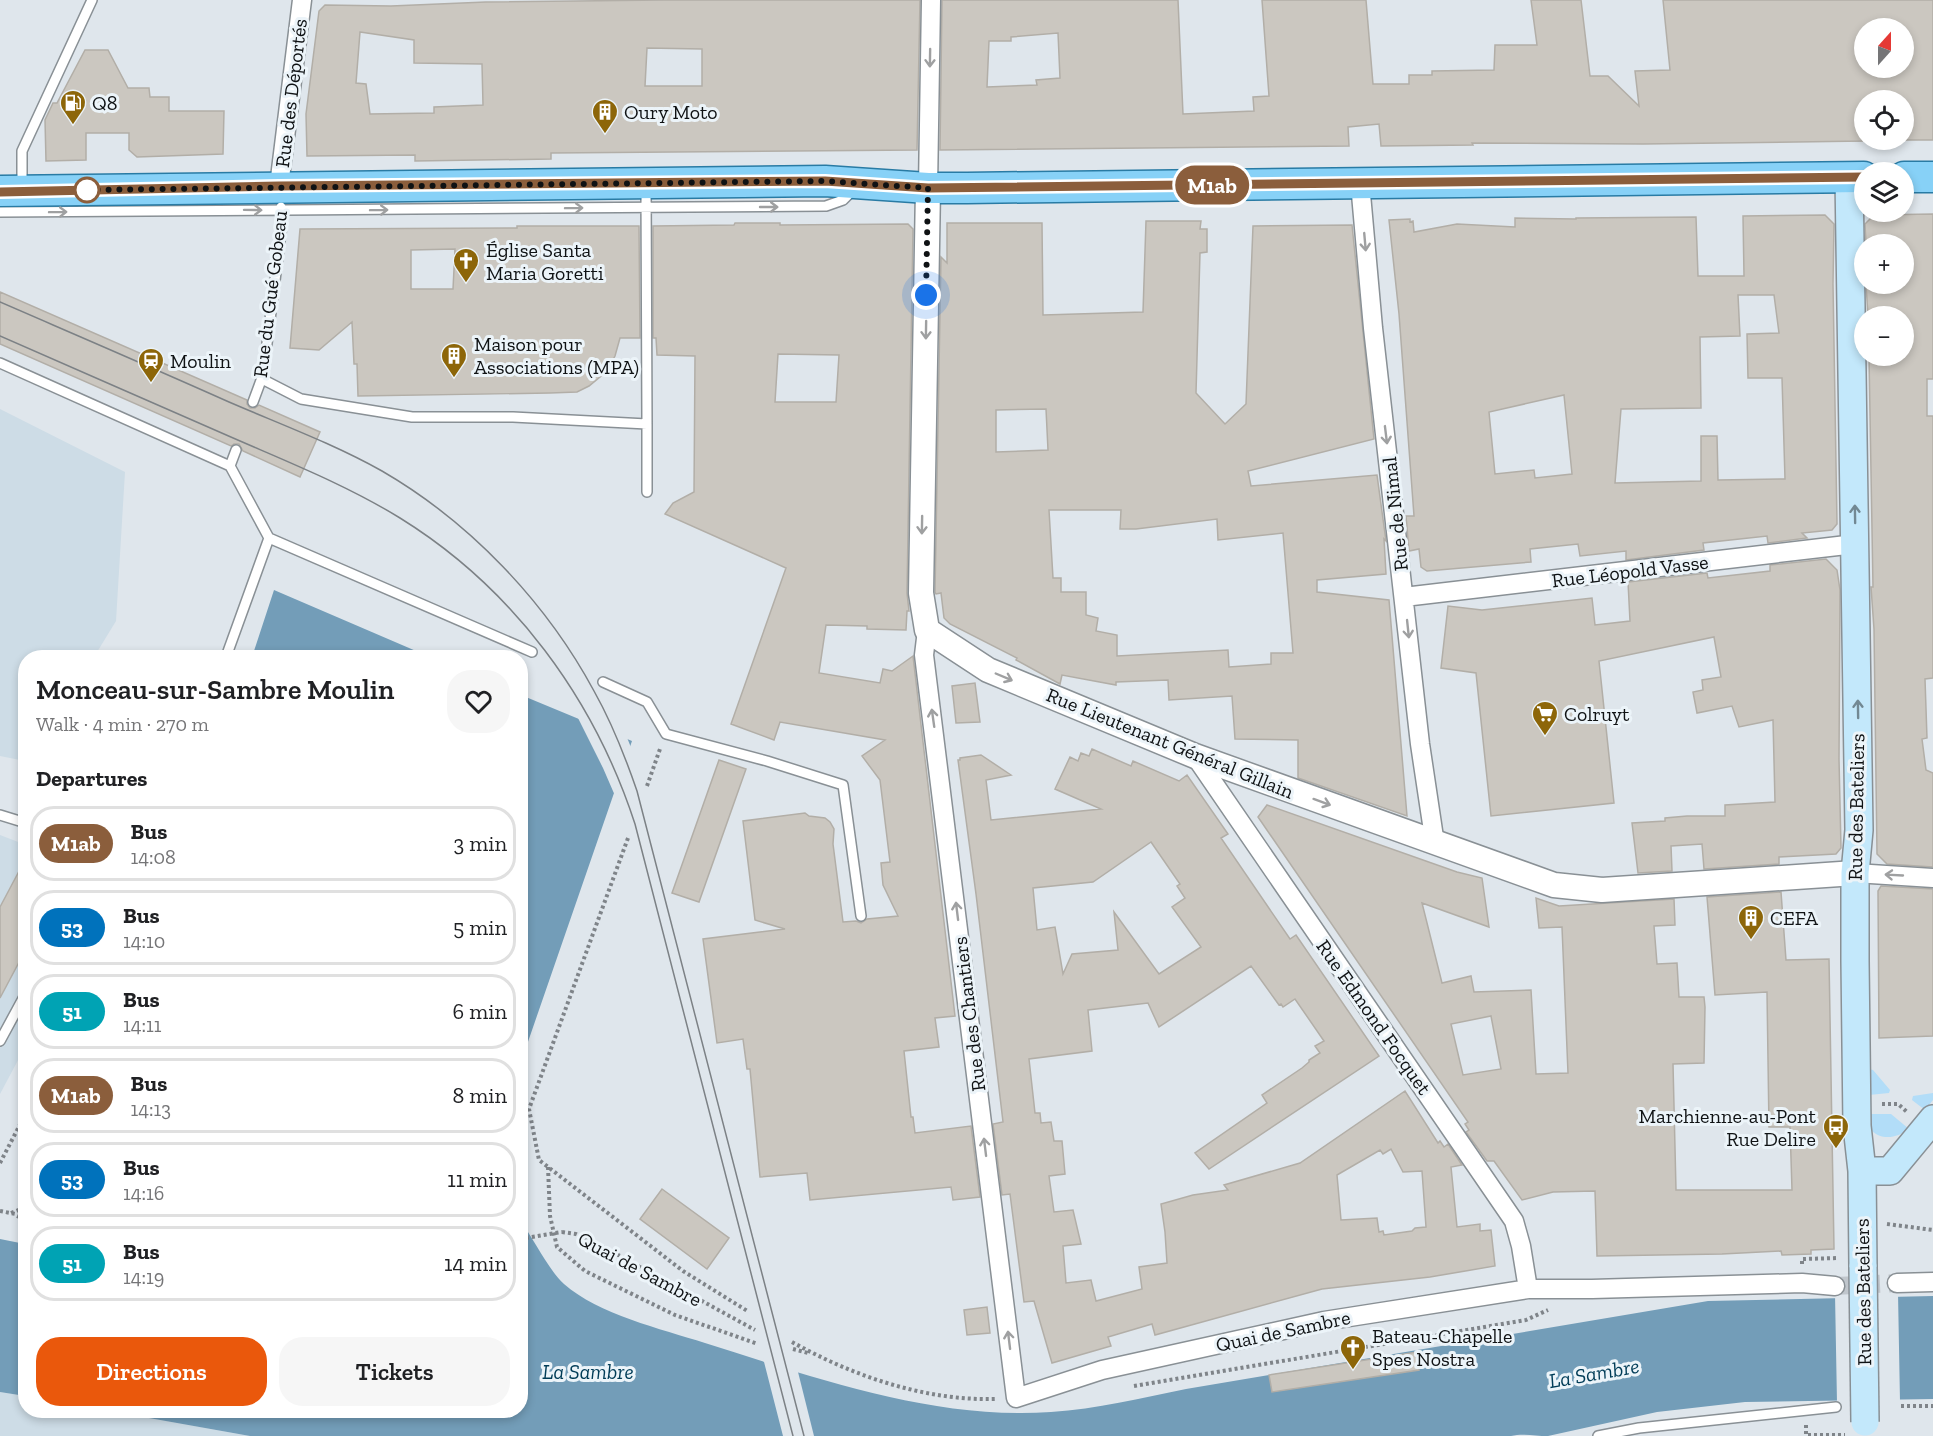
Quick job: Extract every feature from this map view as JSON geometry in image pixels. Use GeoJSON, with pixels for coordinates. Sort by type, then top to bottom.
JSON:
{"type":"FeatureCollection","features":[{"type":"Feature","properties":{"kind":"main road"},"geometry":{"type":"LineString","coordinates":[[5,195],[280,198],[646,195],[825,181],[928,188],[1854,177]]}},
{"type":"Feature","properties":{"kind":"main road"},"geometry":{"type":"LineString","coordinates":[[1914,177],[1933,177]]}},
{"type":"Feature","properties":{"kind":"main road","name":"Rue des Bateliers"},"geometry":{"type":"LineString","coordinates":[[1857,222],[1855,544],[1859,830],[1854,873],[1857,1104],[1862,1171],[1865,1429]]}},
{"type":"Feature","properties":{"kind":"main road"},"geometry":{"type":"LineString","coordinates":[[1862,1171],[1890,1171],[1930,1123]]}},
{"type":"Feature","properties":{"kind":"street","name":"Rue des Déportés"},"geometry":{"type":"LineString","coordinates":[[280,198],[302,0]]}},
{"type":"Feature","properties":{"kind":"street"},"geometry":{"type":"LineString","coordinates":[[927,630],[921,593],[931,0]]}},
{"type":"Feature","properties":{"kind":"street","name":"Rue de Nimal"},"geometry":{"type":"LineString","coordinates":[[1360,183],[1373,328],[1420,744],[1435,844]]}},
{"type":"Feature","properties":{"kind":"street","name":"Rue Léopold Vasse"},"geometry":{"type":"LineString","coordinates":[[1404,597],[1855,544]]}},
{"type":"Feature","properties":{"kind":"street","name":"Rue Lieutenant Général Gillain"},"geometry":{"type":"LineString","coordinates":[[927,630],[988,670],[1195,756],[1554,885],[1584,890],[1854,873]]}},
{"type":"Feature","properties":{"kind":"street","name":"Rue des Chantiers"},"geometry":{"type":"LineString","coordinates":[[927,630],[924,655],[1016,1398]]}},
{"type":"Feature","properties":{"kind":"street","name":"Rue Edmond Focquet"},"geometry":{"type":"LineString","coordinates":[[1195,756],[1514,1221],[1521,1246],[1528,1289]]}},
{"type":"Feature","properties":{"kind":"street"},"geometry":{"type":"LineString","coordinates":[[1854,873],[1933,878]]}},
{"type":"Feature","properties":{"kind":"street","name":"Quai de Sambre"},"geometry":{"type":"LineString","coordinates":[[1016,1398],[1102,1370],[1324,1321],[1528,1289],[1802,1282],[1835,1286]]}},
{"type":"Feature","properties":{"kind":"street"},"geometry":{"type":"LineString","coordinates":[[1897,1283],[1933,1282]]}},
{"type":"Feature","properties":{"kind":"lane"},"geometry":{"type":"LineString","coordinates":[[5,195],[22,152],[92,0]]}},
{"type":"Feature","properties":{"kind":"lane"},"geometry":{"type":"LineString","coordinates":[[646,195],[647,492]]}},
{"type":"Feature","properties":{"kind":"lane","name":"Rue du Gué Gobeau"},"geometry":{"type":"LineString","coordinates":[[253,402],[261,379],[281,236],[280,198]]}},
{"type":"Feature","properties":{"kind":"lane"},"geometry":{"type":"LineString","coordinates":[[0,363],[230,466],[269,538],[527,650]]}},
{"type":"Feature","properties":{"kind":"lane"},"geometry":{"type":"LineString","coordinates":[[261,379],[301,399],[412,417],[513,417],[647,424]]}},
{"type":"Feature","properties":{"kind":"lane"},"geometry":{"type":"LineString","coordinates":[[230,466],[236,450]]}},
{"type":"Feature","properties":{"kind":"lane"},"geometry":{"type":"LineString","coordinates":[[229,650],[269,538]]}},
{"type":"Feature","properties":{"kind":"lane"},"geometry":{"type":"LineString","coordinates":[[528,650],[532,652]]}},
{"type":"Feature","properties":{"kind":"lane"},"geometry":{"type":"LineString","coordinates":[[603,682],[647,702],[666,734],[767,761],[843,785],[861,916]]}},
{"type":"Feature","properties":{"kind":"lane"},"geometry":{"type":"LineString","coordinates":[[0,815],[18,821]]}},
{"type":"Feature","properties":{"kind":"lane"},"geometry":{"type":"LineString","coordinates":[[0,1041],[18,1008]]}},
{"type":"Feature","properties":{"kind":"lane"},"geometry":{"type":"LineString","coordinates":[[1598,1436],[1639,1428],[1836,1407]]}},
{"type":"Feature","properties":{"kind":"path"},"geometry":{"type":"LineString","coordinates":[[647,786],[666,734]]}},
{"type":"Feature","properties":{"kind":"path"},"geometry":{"type":"LineString","coordinates":[[628,838],[529,1109],[538,1160],[548,1166],[550,1216],[557,1246],[585,1271],[675,1315],[758,1344]]}},
{"type":"Feature","properties":{"kind":"path"},"geometry":{"type":"LineString","coordinates":[[1857,1104],[1898,1104],[1930,1123]]}},
{"type":"Feature","properties":{"kind":"path"},"geometry":{"type":"LineString","coordinates":[[0,1163],[18,1128]]}},
{"type":"Feature","properties":{"kind":"path","name":"Quai de Sambre"},"geometry":{"type":"LineString","coordinates":[[548,1166],[683,1271],[749,1312]]}},
{"type":"Feature","properties":{"kind":"path"},"geometry":{"type":"LineString","coordinates":[[10,1214],[18,1210]]}},
{"type":"Feature","properties":{"kind":"path"},"geometry":{"type":"LineString","coordinates":[[0,1211],[18,1216]]}},
{"type":"Feature","properties":{"kind":"path"},"geometry":{"type":"LineString","coordinates":[[1862,1224],[1896,1224],[1933,1230]]}},
{"type":"Feature","properties":{"kind":"path","name":"Quai de Sambre"},"geometry":{"type":"LineString","coordinates":[[528,1238],[562,1232],[576,1234],[754,1330]]}},
{"type":"Feature","properties":{"kind":"path"},"geometry":{"type":"LineString","coordinates":[[1802,1268],[1802,1259],[1834,1258]]}},
{"type":"Feature","properties":{"kind":"path"},"geometry":{"type":"LineString","coordinates":[[1127,1388],[1526,1320],[1554,1307]]}},
{"type":"Feature","properties":{"kind":"path"},"geometry":{"type":"LineString","coordinates":[[792,1342],[814,1354],[891,1386],[974,1400],[1016,1398]]}},
{"type":"Feature","properties":{"kind":"path"},"geometry":{"type":"LineString","coordinates":[[793,1349],[814,1354]]}},
{"type":"Feature","properties":{"kind":"path"},"geometry":{"type":"LineString","coordinates":[[1901,1406],[1933,1406]]}},
{"type":"Feature","properties":{"kind":"path"},"geometry":{"type":"LineString","coordinates":[[1806,1425],[1806,1435],[1836,1435]]}},
{"type":"Feature","properties":{"kind":"shaded area"},"geometry":{"type":"Polygon","coordinates":[[[0,409],[125,472],[116,621],[98,650],[18,650],[18,760],[0,756],[0,409]]]}},
{"type":"Feature","properties":{"kind":"shaded area"},"geometry":{"type":"Polygon","coordinates":[[[0,835],[18,842],[18,1060],[0,1094],[0,835]]]}},
{"type":"Feature","properties":{"kind":"shaded area"},"geometry":{"type":"Polygon","coordinates":[[[1869,1069],[1873,1070],[1890,1090],[1889,1093],[1869,1095],[1869,1069]]]}},
{"type":"Feature","properties":{"kind":"shaded area"},"geometry":{"type":"Polygon","coordinates":[[[1933,1093],[1933,1100],[1925,1110],[1912,1100],[1913,1096],[1933,1093]]]}},
{"type":"Feature","properties":{"kind":"shaded area"},"geometry":{"type":"Polygon","coordinates":[[[1869,1114],[1891,1114],[1909,1129],[1895,1136],[1880,1136],[1871,1130],[1869,1114]]]}},
{"type":"Feature","properties":{"kind":"shaded area"},"geometry":{"type":"Polygon","coordinates":[[[0,1392],[18,1395],[18,1418],[149,1418],[250,1436],[0,1436],[0,1392]]]}},
{"type":"Feature","properties":{"kind":"water"},"geometry":{"type":"Polygon","coordinates":[[[274,590],[414,650],[254,650],[274,590]]]}},
{"type":"Feature","properties":{"kind":"water"},"geometry":{"type":"Polygon","coordinates":[[[528,698],[632,741],[528,1042],[528,698]]]}},
{"type":"Feature","properties":{"kind":"water","name":"La Sambre"},"geometry":{"type":"Polygon","coordinates":[[[528,1232],[564,1284],[578,1295],[612,1312],[789,1370],[875,1394],[963,1410],[1007,1413],[1051,1412],[1119,1403],[1186,1389],[1708,1301],[1933,1296],[1933,1399],[1745,1402],[1657,1412],[1548,1436],[250,1436],[149,1418],[528,1418],[528,1232]]]}},
{"type":"Feature","properties":{"kind":"water"},"geometry":{"type":"Polygon","coordinates":[[[0,1239],[18,1243],[18,1395],[0,1392],[0,1239]]]}},
{"type":"Feature","properties":{"kind":"pier"},"geometry":{"type":"Polygon","coordinates":[[[576,714],[626,735],[632,750],[616,798],[603,768],[576,714]]]}},
{"type":"Feature","properties":{"kind":"pier"},"geometry":{"type":"Polygon","coordinates":[[[1898,1293],[1900,1402],[1837,1403],[1835,1294],[1898,1293]]]}},
{"type":"Feature","properties":{"kind":"pier"},"geometry":{"type":"Polygon","coordinates":[[[763,1358],[797,1368],[814,1436],[783,1436],[763,1358]]]}},
{"type":"Feature","properties":{"kind":"building"},"geometry":{"type":"Polygon","coordinates":[[[920,0],[917,150],[551,153],[551,159],[415,161],[415,155],[307,156],[306,114],[319,11],[325,5],[391,6],[486,2],[920,0]],[[360,32],[356,83],[366,84],[370,114],[434,113],[434,107],[483,105],[482,64],[414,63],[414,40],[360,32]],[[647,48],[645,86],[702,86],[702,49],[647,48]]]}},
{"type":"Feature","properties":{"kind":"building"},"geometry":{"type":"Polygon","coordinates":[[[942,0],[1178,0],[1183,114],[1254,111],[1253,97],[1269,96],[1262,0],[1366,0],[1373,84],[1409,84],[1409,75],[1432,75],[1432,71],[1494,70],[1495,45],[1537,45],[1531,0],[1581,0],[1590,76],[1608,76],[1639,106],[1635,71],[1670,70],[1663,0],[1933,0],[1933,140],[1914,140],[1914,90],[1854,90],[1854,141],[1643,144],[1472,143],[1473,145],[1381,146],[1379,124],[1348,127],[1349,146],[940,150],[942,0]],[[1058,33],[1011,37],[1011,41],[989,41],[987,87],[1037,85],[1036,80],[1060,78],[1058,33]]]}},
{"type":"Feature","properties":{"kind":"building"},"geometry":{"type":"Polygon","coordinates":[[[85,50],[108,50],[128,88],[149,88],[150,97],[169,97],[169,111],[224,111],[223,154],[137,157],[129,150],[129,133],[86,133],[86,160],[46,161],[45,120],[53,103],[57,103],[85,50]]]}},
{"type":"Feature","properties":{"kind":"building"},"geometry":{"type":"Polygon","coordinates":[[[1914,214],[1933,214],[1933,379],[1927,379],[1927,416],[1933,416],[1933,678],[1925,679],[1927,738],[1922,739],[1926,770],[1933,773],[1933,867],[1887,864],[1877,854],[1869,366],[1914,366],[1914,306],[1867,306],[1867,294],[1914,294],[1914,234],[1866,234],[1865,224],[1867,222],[1914,222],[1914,214]]]}},
{"type":"Feature","properties":{"kind":"building"},"geometry":{"type":"Polygon","coordinates":[[[1825,215],[1834,224],[1837,524],[1832,530],[1802,533],[1807,538],[1768,543],[1767,536],[1703,543],[1704,550],[1626,560],[1626,551],[1580,556],[1578,544],[1530,549],[1531,562],[1427,571],[1421,567],[1419,549],[1409,551],[1406,516],[1414,516],[1399,314],[1389,220],[1410,219],[1410,222],[1413,221],[1414,232],[1457,224],[1515,227],[1515,218],[1696,217],[1698,276],[1744,276],[1743,216],[1825,215]],[[1738,295],[1740,336],[1700,337],[1701,408],[1621,409],[1615,483],[1701,481],[1701,436],[1717,436],[1718,480],[1785,479],[1782,378],[1748,378],[1747,334],[1779,333],[1774,295],[1738,295]],[[1564,395],[1489,412],[1495,474],[1534,470],[1535,478],[1572,474],[1564,395]]]}},
{"type":"Feature","properties":{"kind":"building"},"geometry":{"type":"Polygon","coordinates":[[[1146,221],[1201,221],[1200,229],[1207,229],[1207,252],[1200,253],[1196,393],[1225,424],[1246,404],[1253,226],[1352,225],[1374,439],[1248,471],[1251,486],[1377,475],[1386,541],[1384,539],[1386,574],[1317,580],[1317,592],[1389,600],[1407,816],[1298,778],[1298,740],[1235,739],[1232,696],[1169,700],[1168,680],[1116,682],[1116,685],[1062,675],[1060,684],[1016,660],[1017,658],[950,624],[944,618],[941,593],[936,594],[935,592],[941,257],[947,263],[947,223],[1042,223],[1043,315],[1143,312],[1146,221]],[[1046,409],[996,410],[996,452],[1048,450],[1046,409]],[[1049,510],[1053,578],[1061,578],[1061,592],[1086,592],[1086,615],[1098,618],[1096,631],[1117,635],[1117,656],[1228,650],[1229,667],[1271,664],[1271,653],[1293,653],[1283,533],[1218,540],[1217,519],[1120,529],[1121,510],[1049,510]]]}},
{"type":"Feature","properties":{"kind":"building"},"geometry":{"type":"Polygon","coordinates":[[[735,223],[908,224],[913,229],[907,593],[909,611],[907,611],[906,630],[826,625],[819,673],[880,683],[883,669],[892,671],[913,656],[955,1016],[935,1018],[939,1047],[904,1051],[911,1117],[913,1117],[915,1133],[971,1126],[980,1197],[953,1200],[951,1187],[810,1200],[807,1173],[760,1177],[750,1069],[747,1069],[743,1039],[717,1043],[703,939],[785,929],[755,920],[743,821],[805,813],[809,816],[825,818],[834,829],[833,844],[843,922],[861,923],[867,919],[898,916],[883,885],[881,863],[890,862],[880,780],[862,756],[885,740],[780,722],[774,740],[731,724],[786,568],[665,514],[673,503],[694,492],[695,356],[657,355],[656,338],[653,338],[653,226],[734,225],[735,223]],[[778,354],[775,402],[836,402],[839,355],[778,354]]]}},
{"type":"Feature","properties":{"kind":"building"},"geometry":{"type":"Polygon","coordinates":[[[517,226],[639,226],[640,338],[620,338],[615,356],[606,372],[589,386],[577,392],[358,396],[352,322],[319,350],[290,348],[300,229],[517,228],[517,226]],[[455,249],[411,250],[411,289],[453,289],[455,249]]]}},
{"type":"Feature","properties":{"kind":"building"},"geometry":{"type":"Polygon","coordinates":[[[0,292],[247,400],[250,408],[259,405],[320,432],[300,477],[243,451],[239,444],[231,446],[0,344],[0,292]]]}},
{"type":"Feature","properties":{"kind":"building"},"geometry":{"type":"Polygon","coordinates":[[[1826,559],[1837,570],[1840,590],[1841,848],[1836,854],[1779,857],[1779,864],[1704,869],[1702,844],[1671,846],[1672,871],[1638,873],[1632,823],[1665,821],[1665,818],[1687,816],[1725,816],[1725,805],[1775,802],[1773,720],[1739,727],[1732,706],[1697,713],[1693,692],[1703,690],[1702,680],[1721,677],[1714,637],[1599,661],[1614,803],[1491,816],[1476,673],[1441,668],[1448,606],[1482,610],[1592,598],[1595,625],[1630,621],[1628,582],[1707,573],[1708,578],[1770,571],[1770,565],[1826,559]]]}},
{"type":"Feature","properties":{"kind":"building"},"geometry":{"type":"Polygon","coordinates":[[[975,683],[980,722],[956,723],[952,686],[975,683]]]}},
{"type":"Feature","properties":{"kind":"building"},"geometry":{"type":"Polygon","coordinates":[[[1092,749],[1131,766],[1133,761],[1179,781],[1187,775],[1228,834],[1221,838],[1290,939],[1296,935],[1379,1056],[1209,1169],[1195,1153],[1267,1103],[1262,1095],[1320,1053],[1315,1046],[1324,1041],[1295,999],[1283,1007],[1279,1005],[1251,966],[1159,1027],[1148,1003],[1088,1010],[1092,1051],[1029,1059],[1035,1113],[1040,1113],[1041,1123],[1051,1122],[1054,1141],[1062,1141],[1065,1174],[1049,1176],[1054,1212],[1073,1210],[1081,1244],[1063,1246],[1066,1283],[1091,1280],[1096,1301],[1142,1289],[1139,1267],[1167,1263],[1161,1204],[1193,1195],[1228,1190],[1224,1185],[1300,1163],[1405,1091],[1438,1143],[1440,1141],[1444,1147],[1448,1144],[1462,1165],[1451,1167],[1457,1227],[1480,1224],[1480,1231],[1491,1230],[1495,1266],[1430,1277],[1322,1289],[1155,1335],[1152,1324],[1108,1337],[1111,1346],[1052,1363],[1034,1301],[1024,1302],[1010,1194],[1002,1195],[993,1124],[1003,1122],[958,760],[981,755],[1011,775],[986,780],[991,820],[1101,809],[1055,789],[1070,757],[1078,761],[1081,753],[1089,756],[1092,749]],[[1151,842],[1093,882],[1033,888],[1037,930],[1055,927],[1063,974],[1072,954],[1118,950],[1114,912],[1159,974],[1201,947],[1172,907],[1185,898],[1177,886],[1180,884],[1151,842]],[[1391,1149],[1383,1154],[1380,1150],[1337,1175],[1341,1220],[1377,1218],[1379,1232],[1383,1231],[1384,1235],[1426,1227],[1422,1171],[1403,1172],[1391,1149]]]}},
{"type":"Feature","properties":{"kind":"building"},"geometry":{"type":"Polygon","coordinates":[[[719,760],[746,769],[699,902],[672,893],[719,760]]]}},
{"type":"Feature","properties":{"kind":"building"},"geometry":{"type":"Polygon","coordinates":[[[1267,805],[1457,872],[1482,878],[1489,927],[1422,903],[1442,983],[1471,976],[1474,992],[1531,990],[1536,1074],[1568,1073],[1562,927],[1539,928],[1536,898],[1559,906],[1674,899],[1675,925],[1654,926],[1657,964],[1677,963],[1679,997],[1704,997],[1705,1007],[1704,1063],[1673,1064],[1676,1190],[1792,1190],[1790,1127],[1769,1127],[1767,992],[1715,995],[1707,897],[1781,892],[1786,960],[1829,959],[1834,1249],[1811,1250],[1811,1254],[1782,1255],[1781,1251],[1597,1256],[1595,1191],[1553,1192],[1522,1200],[1494,1161],[1487,1161],[1466,1132],[1469,1130],[1465,1124],[1468,1122],[1258,817],[1267,805]],[[1491,1016],[1451,1024],[1463,1075],[1501,1069],[1491,1016]]]}},
{"type":"Feature","properties":{"kind":"building"},"geometry":{"type":"Polygon","coordinates":[[[18,873],[18,964],[0,998],[0,907],[18,873]]]}},
{"type":"Feature","properties":{"kind":"building"},"geometry":{"type":"Polygon","coordinates":[[[1881,886],[1933,889],[1933,1036],[1879,1038],[1878,891],[1881,886]]]}},
{"type":"Feature","properties":{"kind":"building"},"geometry":{"type":"Polygon","coordinates":[[[662,1189],[729,1238],[707,1269],[640,1219],[662,1189]]]}},
{"type":"Feature","properties":{"kind":"building"},"geometry":{"type":"Polygon","coordinates":[[[987,1307],[990,1333],[967,1335],[964,1310],[987,1307]]]}},
{"type":"Feature","properties":{"kind":"building","name":"Bateau-Chapelle Spes Nostra"},"geometry":{"type":"Polygon","coordinates":[[[1417,1352],[1419,1370],[1272,1392],[1269,1375],[1417,1352]]]}},
{"type":"Feature","properties":{"kind":"tunnel"},"geometry":{"type":"LineString","coordinates":[[1835,1286],[1897,1283]]}},
{"type":"Feature","properties":{"kind":"tram line"},"geometry":{"type":"LineString","coordinates":[[0,302],[326,443],[382,471],[446,514],[475,540],[503,567],[553,626],[601,703],[637,791],[804,1436]]}},
{"type":"Feature","properties":{"kind":"tram line"},"geometry":{"type":"LineString","coordinates":[[0,336],[314,473],[400,518],[441,546],[479,578],[513,612],[545,650],[597,733],[618,778],[635,824],[793,1436]]}},
{"type":"Feature","properties":{"kind":"bus line","name":"M1ab"},"geometry":{"type":"LineString","coordinates":[[0,192],[279,186],[825,181],[928,188],[1854,177]]}},
{"type":"Feature","properties":{"kind":"place","name":"Q8"},"geometry":{"type":"Point","coordinates":[73,126]}},
{"type":"Feature","properties":{"kind":"place","name":"Oury Moto"},"geometry":{"type":"Point","coordinates":[605,135]}},
{"type":"Feature","properties":{"kind":"place","name":"Église Santa Maria Goretti"},"geometry":{"type":"Point","coordinates":[466,284]}},
{"type":"Feature","properties":{"kind":"place","name":"Maison pour Associations (MPA)"},"geometry":{"type":"Point","coordinates":[454,379]}},
{"type":"Feature","properties":{"kind":"place","name":"Moulin"},"geometry":{"type":"Point","coordinates":[151,384]}},
{"type":"Feature","properties":{"kind":"place","name":"Colruyt"},"geometry":{"type":"Point","coordinates":[1545,737]}},
{"type":"Feature","properties":{"kind":"place","name":"CEFA"},"geometry":{"type":"Point","coordinates":[1751,941]}},
{"type":"Feature","properties":{"kind":"place","name":"Marchienne-au-Pont Rue Delire"},"geometry":{"type":"Point","coordinates":[1836,1150]}},
{"type":"Feature","properties":{"kind":"place","name":"Bateau-Chapelle Spes Nostra"},"geometry":{"type":"Point","coordinates":[1353,1371]}},
{"type":"Feature","properties":{"kind":"route"},"geometry":{"type":"LineString","coordinates":[[87,190],[825,181],[928,188],[926,295]]}}]}
